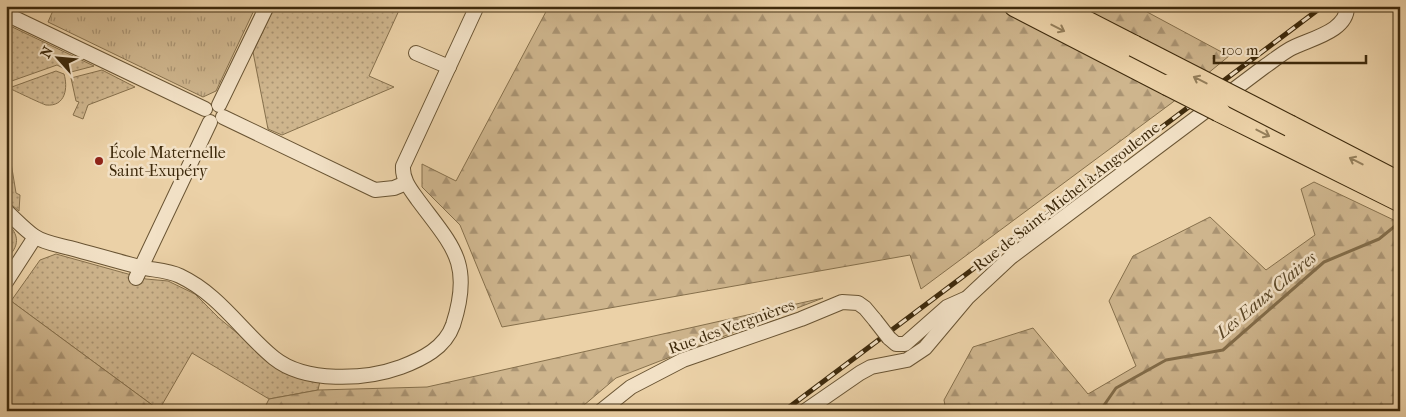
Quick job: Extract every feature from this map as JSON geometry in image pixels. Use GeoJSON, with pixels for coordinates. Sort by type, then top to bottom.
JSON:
{"type":"FeatureCollection","features":[{"type":"Feature","properties":{"kind":"highway"},"geometry":{"type":"LineString","coordinates":[[1015,6],[1400,201]]}},
{"type":"Feature","properties":{"kind":"highway"},"geometry":{"type":"LineString","coordinates":[[1056,6],[1400,183]]}},
{"type":"Feature","properties":{"kind":"street"},"geometry":{"type":"LineString","coordinates":[[139,272],[267,6]]}},
{"type":"Feature","properties":{"kind":"street"},"geometry":{"type":"LineString","coordinates":[[6,211],[36,237],[139,272],[177,275],[206,291],[274,358],[298,370],[322,376],[355,376],[397,368],[422,359],[439,346],[452,328],[460,298],[462,276],[454,251],[406,183],[402,166],[477,6]]}},
{"type":"Feature","properties":{"kind":"street","name":"Rue de Saint-Michel à Angouleme"},"geometry":{"type":"LineString","coordinates":[[805,411],[847,381],[871,367],[898,363],[917,354],[935,339],[967,298],[1011,257],[1264,67],[1290,49],[1334,28],[1342,22],[1347,13],[1347,6]]}},
{"type":"Feature","properties":{"kind":"street"},"geometry":{"type":"LineString","coordinates":[[6,14],[375,190],[394,188],[406,183]]}},
{"type":"Feature","properties":{"kind":"street"},"geometry":{"type":"LineString","coordinates":[[416,53],[449,67]]}},
{"type":"Feature","properties":{"kind":"street"},"geometry":{"type":"LineString","coordinates":[[6,282],[36,237]]}},
{"type":"Feature","properties":{"kind":"street","name":"Rue des Vergnières"},"geometry":{"type":"LineString","coordinates":[[600,411],[631,387],[683,360],[801,319],[842,302],[858,303],[865,308],[888,338],[896,344],[905,344],[947,307],[967,298]]}},
{"type":"Feature","properties":{"kind":"green space"},"geometry":{"type":"Polygon","coordinates":[[[55,6],[256,6],[216,91],[203,97],[48,22],[55,6]]]}},
{"type":"Feature","properties":{"kind":"green space"},"geometry":{"type":"Polygon","coordinates":[[[275,6],[401,6],[369,76],[394,87],[282,135],[268,129],[253,52],[275,6]]]}},
{"type":"Feature","properties":{"kind":"green space"},"geometry":{"type":"Polygon","coordinates":[[[549,6],[1136,6],[1229,56],[1173,102],[921,289],[910,255],[502,327],[460,225],[422,187],[422,164],[456,181],[549,6]]]}},
{"type":"Feature","properties":{"kind":"green space"},"geometry":{"type":"Polygon","coordinates":[[[6,24],[94,66],[71,72],[57,65],[6,83],[6,24]]]}},
{"type":"Feature","properties":{"kind":"green space"},"geometry":{"type":"Polygon","coordinates":[[[102,70],[135,87],[88,105],[83,119],[73,115],[79,102],[76,101],[71,78],[102,70]]]}},
{"type":"Feature","properties":{"kind":"green space"},"geometry":{"type":"Polygon","coordinates":[[[56,71],[64,74],[66,85],[62,99],[53,105],[46,105],[9,88],[56,71]]]}},
{"type":"Feature","properties":{"kind":"green space"},"geometry":{"type":"Polygon","coordinates":[[[6,132],[16,193],[20,195],[19,211],[6,200],[6,132]]]}},
{"type":"Feature","properties":{"kind":"green space"},"geometry":{"type":"Polygon","coordinates":[[[1314,182],[1400,223],[1400,411],[946,411],[944,400],[973,347],[1033,328],[1088,394],[1136,366],[1109,301],[1133,256],[1210,217],[1266,270],[1315,235],[1301,189],[1314,182]]]}},
{"type":"Feature","properties":{"kind":"green space"},"geometry":{"type":"Polygon","coordinates":[[[6,222],[14,231],[16,245],[6,259],[6,222]]]}},
{"type":"Feature","properties":{"kind":"green space"},"geometry":{"type":"Polygon","coordinates":[[[56,254],[146,279],[168,281],[195,294],[219,318],[267,358],[320,381],[318,390],[269,399],[192,353],[159,410],[11,301],[40,260],[56,254]]]}},
{"type":"Feature","properties":{"kind":"green space"},"geometry":{"type":"Polygon","coordinates":[[[823,298],[616,378],[577,411],[263,411],[269,399],[318,390],[427,387],[823,298]]]}},
{"type":"Feature","properties":{"kind":"green space"},"geometry":{"type":"Polygon","coordinates":[[[11,301],[159,411],[7,411],[6,309],[11,301]]]}},
{"type":"Feature","properties":{"kind":"waterway","name":"Les Eaux Claires"},"geometry":{"type":"LineString","coordinates":[[1100,411],[1116,388],[1166,360],[1223,350],[1324,262],[1379,239],[1400,222]]}},
{"type":"Feature","properties":{"kind":"railway"},"geometry":{"type":"LineString","coordinates":[[784,411],[1323,6]]}},
{"type":"Feature","properties":{"kind":"place","name":"École Maternelle Saint-Exupéry"},"geometry":{"type":"Point","coordinates":[99,161]}}]}
